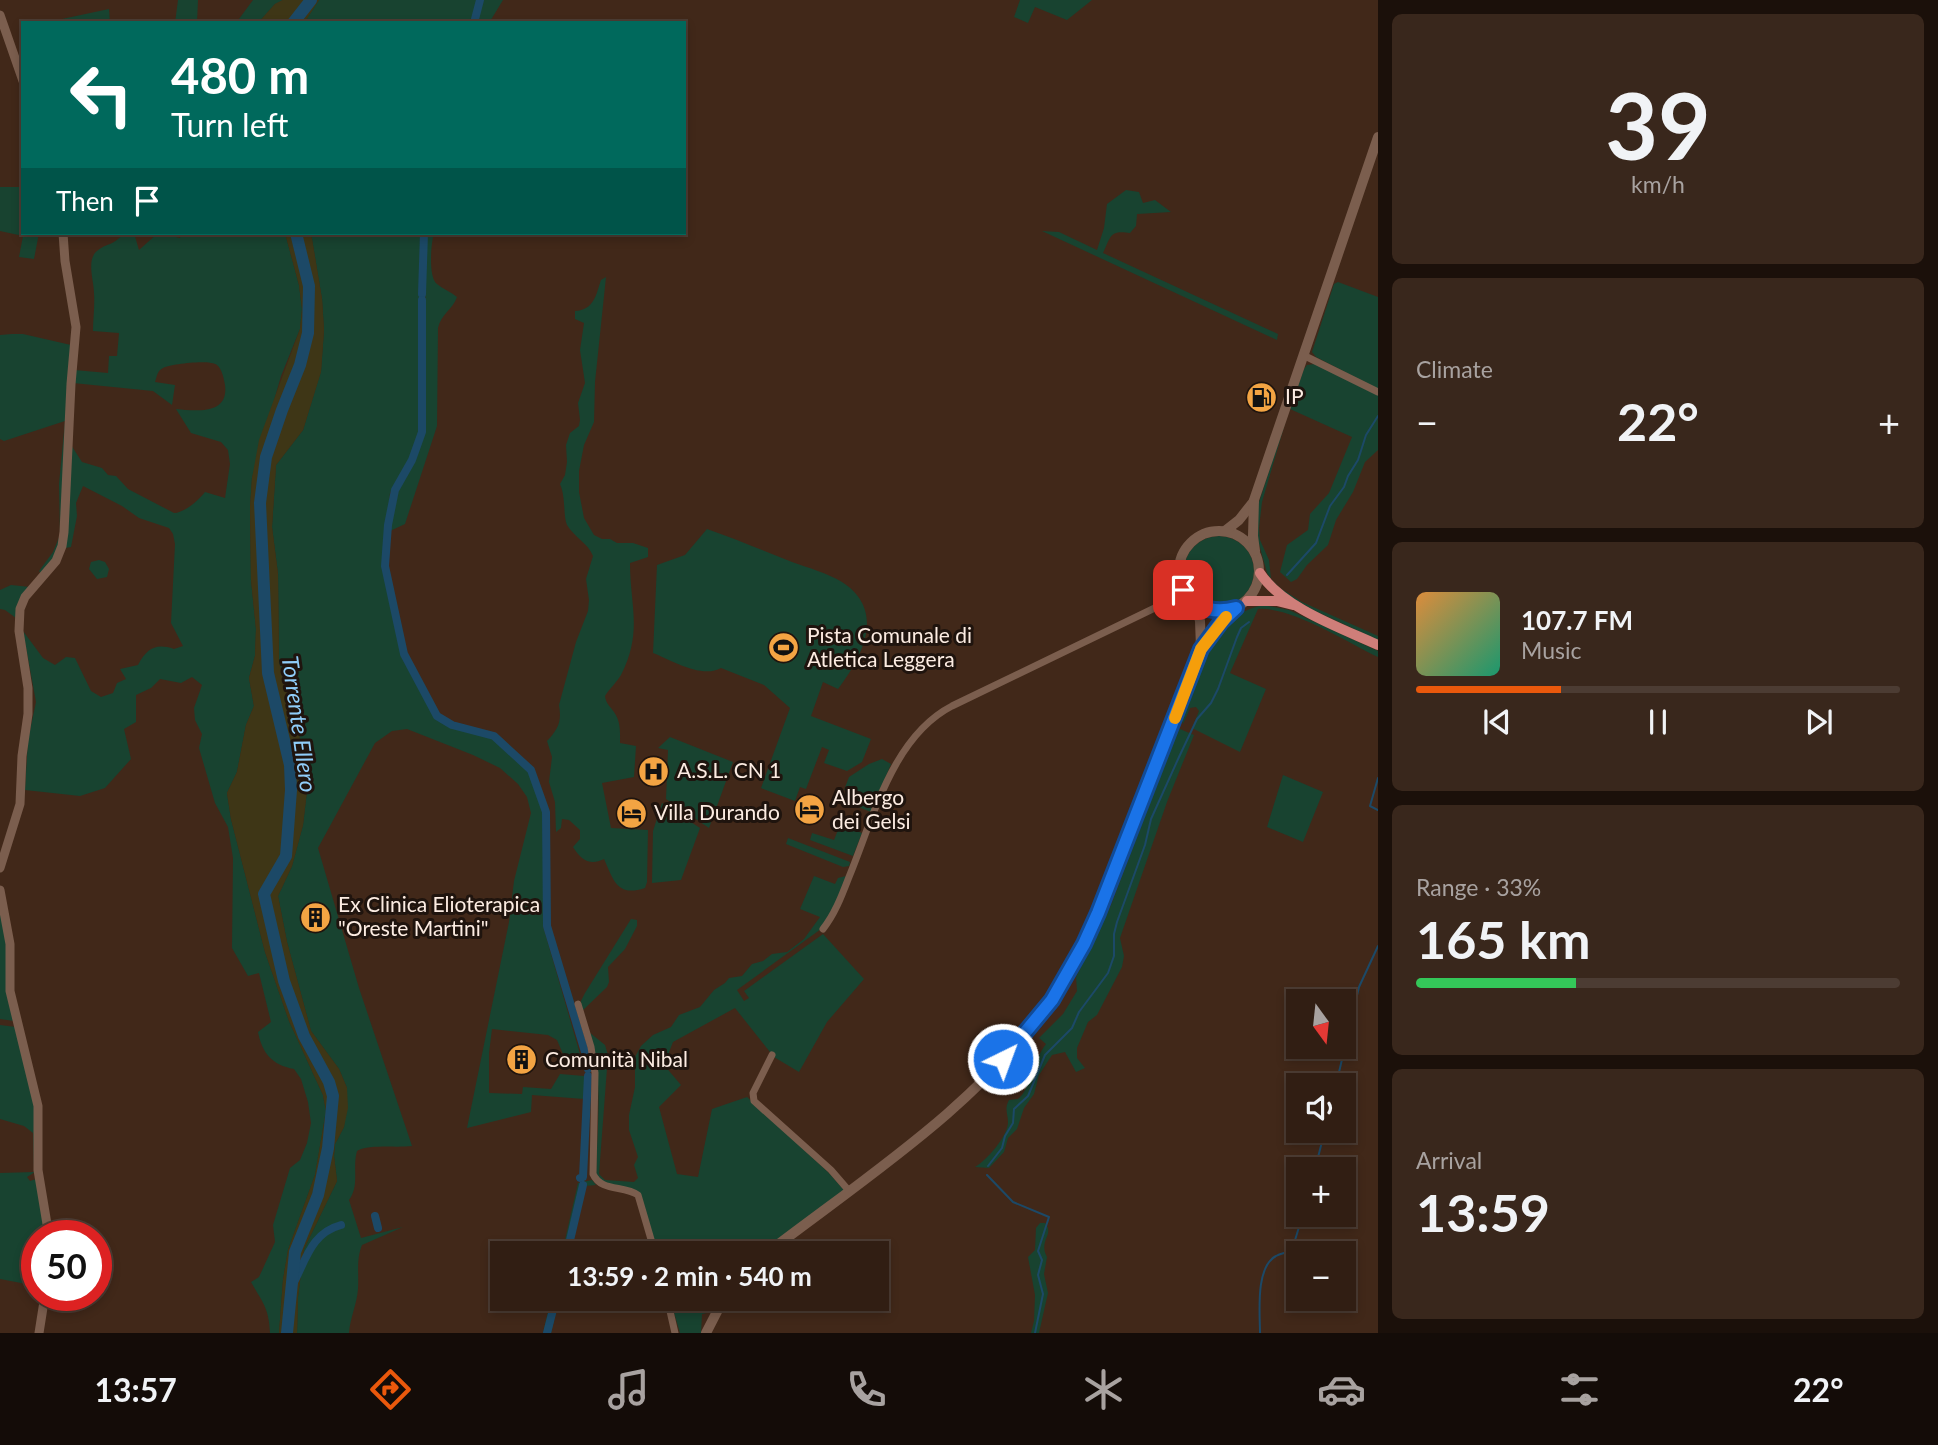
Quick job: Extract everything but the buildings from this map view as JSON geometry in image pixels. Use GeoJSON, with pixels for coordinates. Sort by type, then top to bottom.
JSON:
{"type":"FeatureCollection","features":[{"type":"Feature","properties":{"kind":"highway"},"geometry":{"type":"LineString","coordinates":[[1260,573],[1278,593],[1299,607],[1378,645]]}},
{"type":"Feature","properties":{"kind":"highway"},"geometry":{"type":"LineString","coordinates":[[1247,601],[1277,601],[1299,607]]}},
{"type":"Feature","properties":{"kind":"main road"},"geometry":{"type":"LineString","coordinates":[[783,1241],[850,1192],[958,1103],[1021,1040],[1067,977],[1098,913],[1201,649],[1221,622],[1255,591],[1260,573],[1253,536],[1254,500],[1378,137]]}},
{"type":"Feature","properties":{"kind":"main road"},"geometry":{"type":"LineString","coordinates":[[1224,531],[1239,520],[1254,500]]}},
{"type":"Feature","properties":{"kind":"main road"},"geometry":{"type":"LineString","coordinates":[[1201,649],[1200,621],[1180,580],[1179,564],[1190,543],[1202,534],[1224,531],[1240,536],[1255,551]]}},
{"type":"Feature","properties":{"kind":"main road"},"geometry":{"type":"LineString","coordinates":[[1191,600],[1216,611],[1236,608]]}},
{"type":"Feature","properties":{"kind":"main road"},"geometry":{"type":"LineString","coordinates":[[706,1333],[717,1311]]}},
{"type":"Feature","properties":{"kind":"street"},"geometry":{"type":"LineString","coordinates":[[0,15],[21,75]]}},
{"type":"Feature","properties":{"kind":"street"},"geometry":{"type":"LineString","coordinates":[[0,869],[21,800],[22,756],[29,707],[29,688],[19,631],[20,609],[25,597],[56,561],[64,537],[76,319],[66,269],[63,235]]}},
{"type":"Feature","properties":{"kind":"street"},"geometry":{"type":"LineString","coordinates":[[1304,355],[1378,392]]}},
{"type":"Feature","properties":{"kind":"street"},"geometry":{"type":"LineString","coordinates":[[1163,604],[1180,580]]}},
{"type":"Feature","properties":{"kind":"street"},"geometry":{"type":"LineString","coordinates":[[823,929],[838,904],[899,758],[927,723],[952,706],[1163,604],[1191,600]]}},
{"type":"Feature","properties":{"kind":"street"},"geometry":{"type":"LineString","coordinates":[[0,890],[10,939],[10,991],[38,1107],[38,1170],[46,1220]]}},
{"type":"Feature","properties":{"kind":"street"},"geometry":{"type":"LineString","coordinates":[[578,1004],[591,1047],[595,1073],[593,1174],[601,1184],[630,1190],[639,1197],[652,1241]]}},
{"type":"Feature","properties":{"kind":"street"},"geometry":{"type":"LineString","coordinates":[[772,1055],[753,1093],[754,1101],[831,1170],[850,1192]]}},
{"type":"Feature","properties":{"kind":"street"},"geometry":{"type":"LineString","coordinates":[[38,1333],[42,1311]]}},
{"type":"Feature","properties":{"kind":"street"},"geometry":{"type":"LineString","coordinates":[[670,1311],[676,1333]]}},
{"type":"Feature","properties":{"kind":"green space"},"geometry":{"type":"Polygon","coordinates":[[[178,0],[198,0],[197,21],[175,21],[178,0]]]}},
{"type":"Feature","properties":{"kind":"green space"},"geometry":{"type":"Polygon","coordinates":[[[253,0],[283,0],[275,4],[260,21],[237,21],[253,0]]]}},
{"type":"Feature","properties":{"kind":"green space"},"geometry":{"type":"Polygon","coordinates":[[[319,0],[479,0],[473,21],[305,21],[319,0]]]}},
{"type":"Feature","properties":{"kind":"green space"},"geometry":{"type":"Polygon","coordinates":[[[482,0],[503,0],[490,21],[476,21],[482,0]]]}},
{"type":"Feature","properties":{"kind":"green space"},"geometry":{"type":"Polygon","coordinates":[[[1020,0],[1092,0],[1067,20],[1035,7],[1028,23],[1014,17],[1020,0]]]}},
{"type":"Feature","properties":{"kind":"green space"},"geometry":{"type":"Polygon","coordinates":[[[109,9],[110,21],[59,21],[109,9]]]}},
{"type":"Feature","properties":{"kind":"green space"},"geometry":{"type":"Polygon","coordinates":[[[0,187],[21,187],[21,235],[39,235],[34,259],[19,257],[23,236],[0,231],[0,187]]]}},
{"type":"Feature","properties":{"kind":"green space"},"geometry":{"type":"Polygon","coordinates":[[[1126,190],[1139,192],[1143,203],[1155,200],[1171,212],[1137,214],[1136,226],[1130,233],[1114,234],[1103,253],[1278,334],[1277,340],[1042,231],[1059,232],[1097,250],[1104,228],[1107,204],[1126,190]]]}},
{"type":"Feature","properties":{"kind":"green space"},"geometry":{"type":"Polygon","coordinates":[[[122,235],[135,235],[139,250],[156,235],[180,238],[181,235],[286,235],[299,285],[302,309],[300,329],[281,376],[252,478],[251,580],[256,629],[255,656],[249,678],[254,706],[246,725],[237,772],[227,793],[231,819],[265,952],[289,1021],[323,1095],[326,1111],[315,1175],[288,1250],[279,1333],[270,1333],[267,1311],[251,1282],[259,1277],[275,1242],[273,1225],[290,1168],[300,1160],[311,1123],[301,1079],[294,1069],[269,1057],[260,1039],[258,1032],[271,1022],[259,973],[248,976],[232,948],[233,858],[228,827],[215,803],[199,748],[202,734],[195,720],[194,708],[202,685],[192,677],[181,683],[160,679],[151,688],[136,695],[136,722],[124,729],[131,759],[105,788],[80,796],[25,790],[28,740],[36,702],[23,631],[43,658],[55,665],[66,657],[75,658],[91,691],[101,697],[113,693],[117,683],[126,679],[120,669],[138,665],[153,648],[174,649],[183,646],[171,623],[175,544],[169,528],[139,518],[83,486],[76,503],[77,516],[71,547],[65,548],[71,445],[82,462],[102,468],[108,475],[116,476],[128,489],[174,513],[191,506],[205,492],[225,498],[230,464],[228,450],[221,442],[191,433],[176,409],[210,409],[222,402],[225,385],[217,365],[207,362],[190,363],[161,369],[155,382],[175,385],[172,405],[153,391],[73,383],[74,370],[108,373],[109,356],[117,356],[119,333],[93,331],[91,265],[97,251],[122,235]]]}},
{"type":"Feature","properties":{"kind":"green space"},"geometry":{"type":"Polygon","coordinates":[[[311,235],[422,235],[419,432],[409,459],[390,493],[383,572],[403,660],[434,715],[448,726],[492,738],[529,772],[543,808],[543,926],[584,1068],[566,1061],[557,1040],[548,1035],[492,1029],[489,1093],[522,1094],[523,1087],[551,1089],[560,1074],[584,1076],[584,1099],[532,1095],[531,1112],[467,1128],[509,922],[514,881],[531,813],[527,797],[518,784],[500,768],[407,729],[392,731],[375,743],[318,848],[359,988],[412,1146],[375,1147],[357,1151],[355,1182],[349,1200],[361,1238],[403,1227],[362,1245],[358,1261],[357,1295],[349,1333],[297,1333],[304,1249],[337,1181],[335,1144],[344,1127],[347,1088],[339,1069],[311,1031],[287,942],[278,896],[292,866],[303,825],[308,782],[297,724],[279,663],[278,574],[272,527],[276,465],[303,430],[321,371],[324,330],[322,299],[311,235]]]}},
{"type":"Feature","properties":{"kind":"green space"},"geometry":{"type":"Polygon","coordinates":[[[426,235],[434,235],[431,260],[434,280],[457,297],[438,328],[437,426],[405,524],[390,531],[399,488],[414,461],[424,429],[426,235]]]}},
{"type":"Feature","properties":{"kind":"green space"},"geometry":{"type":"Polygon","coordinates":[[[606,277],[595,382],[594,422],[584,445],[579,471],[579,492],[584,518],[594,535],[617,543],[633,543],[648,548],[648,557],[630,563],[634,619],[632,645],[621,675],[605,696],[618,720],[620,743],[636,746],[634,777],[602,783],[611,828],[648,830],[647,882],[645,888],[636,890],[622,889],[614,880],[604,859],[590,862],[579,855],[573,847],[580,839],[580,830],[569,820],[562,819],[561,828],[556,832],[555,802],[549,782],[552,757],[547,741],[558,725],[559,705],[576,642],[588,611],[586,579],[593,556],[567,525],[560,484],[567,462],[566,445],[570,433],[579,426],[578,403],[585,383],[580,350],[584,323],[575,319],[575,311],[590,305],[601,280],[606,277]]]}},
{"type":"Feature","properties":{"kind":"green space"},"geometry":{"type":"Polygon","coordinates":[[[1338,282],[1378,297],[1378,389],[1316,357],[1312,352],[1334,284],[1338,282]]]}},
{"type":"Feature","properties":{"kind":"green space"},"geometry":{"type":"Polygon","coordinates":[[[23,334],[71,345],[61,539],[55,557],[42,575],[39,571],[53,552],[60,535],[59,484],[65,421],[4,441],[0,439],[0,335],[23,334]]]}},
{"type":"Feature","properties":{"kind":"green space"},"geometry":{"type":"Polygon","coordinates":[[[1315,364],[1378,394],[1378,450],[1365,462],[1353,492],[1336,520],[1328,545],[1297,579],[1291,582],[1280,572],[1287,545],[1308,530],[1310,514],[1329,493],[1352,437],[1290,409],[1304,369],[1307,365],[1315,364]]]}},
{"type":"Feature","properties":{"kind":"green space"},"geometry":{"type":"Polygon","coordinates":[[[1287,417],[1262,502],[1259,528],[1260,540],[1269,560],[1271,579],[1256,533],[1258,505],[1287,417]]]}},
{"type":"Feature","properties":{"kind":"green space","name":"Pista Comunale di Atletica Leggera"},"geometry":{"type":"Polygon","coordinates":[[[707,529],[824,573],[842,582],[856,594],[864,606],[867,620],[862,649],[838,689],[823,682],[811,716],[871,739],[862,762],[847,771],[824,763],[829,750],[822,747],[806,789],[800,787],[795,801],[761,788],[790,708],[764,685],[721,668],[713,671],[696,670],[653,653],[657,565],[685,555],[707,529]]]}},
{"type":"Feature","properties":{"kind":"green space"},"geometry":{"type":"Polygon","coordinates":[[[1219,536],[1244,546],[1254,571],[1244,596],[1219,606],[1194,596],[1184,571],[1194,546],[1219,536]]]}},
{"type":"Feature","properties":{"kind":"green space"},"geometry":{"type":"Polygon","coordinates":[[[91,562],[105,562],[109,569],[107,577],[97,579],[89,569],[91,562]]]}},
{"type":"Feature","properties":{"kind":"green space"},"geometry":{"type":"Polygon","coordinates":[[[1271,579],[1302,602],[1378,636],[1378,640],[1313,610],[1278,589],[1271,579]]]}},
{"type":"Feature","properties":{"kind":"green space"},"geometry":{"type":"Polygon","coordinates":[[[11,585],[30,587],[16,618],[0,609],[0,590],[11,585]]]}},
{"type":"Feature","properties":{"kind":"green space"},"geometry":{"type":"Polygon","coordinates":[[[1263,605],[1289,610],[1378,651],[1378,657],[1302,619],[1286,613],[1258,609],[1230,673],[1266,689],[1240,752],[1192,728],[1199,711],[1196,707],[1190,708],[1183,724],[1182,720],[1201,668],[1218,635],[1245,611],[1263,605]]]}},
{"type":"Feature","properties":{"kind":"green space"},"geometry":{"type":"Polygon","coordinates":[[[1180,729],[1194,735],[1167,802],[1120,938],[1124,956],[1122,967],[1097,1015],[1088,1022],[1077,1048],[1077,1058],[1085,1068],[1076,1072],[1065,1052],[1052,1055],[1039,1075],[1034,1094],[1024,1108],[1017,1129],[1008,1138],[1004,1152],[989,1168],[975,1167],[1001,1141],[1007,1128],[1006,1109],[1009,1100],[1018,1099],[1022,1095],[1046,1044],[1039,1038],[1063,1014],[1077,991],[1076,977],[1111,905],[1180,729]]]}},
{"type":"Feature","properties":{"kind":"green space"},"geometry":{"type":"Polygon","coordinates":[[[670,737],[733,762],[709,828],[666,799],[668,750],[658,748],[670,737]]]}},
{"type":"Feature","properties":{"kind":"green space"},"geometry":{"type":"Polygon","coordinates":[[[882,759],[891,764],[871,812],[853,805],[857,794],[844,790],[849,777],[882,759]]]}},
{"type":"Feature","properties":{"kind":"green space"},"geometry":{"type":"Polygon","coordinates":[[[1283,775],[1323,792],[1303,842],[1267,827],[1283,775]]]}},
{"type":"Feature","properties":{"kind":"green space"},"geometry":{"type":"Polygon","coordinates":[[[662,803],[700,828],[681,880],[652,883],[653,831],[662,803]]]}},
{"type":"Feature","properties":{"kind":"green space"},"geometry":{"type":"Polygon","coordinates":[[[840,825],[862,833],[853,856],[810,840],[812,833],[834,840],[840,825]]]}},
{"type":"Feature","properties":{"kind":"green space"},"geometry":{"type":"Polygon","coordinates":[[[788,838],[850,862],[849,866],[843,867],[786,844],[788,838]]]}},
{"type":"Feature","properties":{"kind":"green space"},"geometry":{"type":"Polygon","coordinates":[[[814,876],[835,884],[838,878],[846,876],[834,907],[821,929],[737,990],[744,1001],[749,998],[744,991],[823,934],[864,979],[827,1022],[799,1072],[774,1057],[735,1008],[673,1042],[664,1065],[681,1085],[659,1107],[677,1174],[698,1177],[712,1109],[747,1097],[844,1190],[775,1241],[654,1241],[640,1194],[602,1182],[596,1175],[598,1084],[589,1032],[605,1045],[608,1055],[599,1174],[605,1180],[634,1182],[638,1178],[634,1165],[638,1157],[629,1130],[629,1115],[635,1087],[635,1057],[641,1046],[653,1035],[671,1027],[679,1015],[700,1007],[714,990],[729,978],[742,976],[752,964],[763,961],[772,954],[787,952],[804,939],[820,917],[800,909],[814,876]]]}},
{"type":"Feature","properties":{"kind":"green space"},"geometry":{"type":"Polygon","coordinates":[[[0,903],[5,926],[14,1021],[0,1019],[0,903]]]}},
{"type":"Feature","properties":{"kind":"green space"},"geometry":{"type":"Polygon","coordinates":[[[631,919],[637,920],[637,926],[625,949],[608,967],[607,987],[582,1011],[581,1001],[585,993],[631,919]]]}},
{"type":"Feature","properties":{"kind":"green space"},"geometry":{"type":"Polygon","coordinates":[[[0,1025],[16,1027],[36,1107],[34,1168],[33,1133],[24,1126],[0,1119],[0,1025]]]}},
{"type":"Feature","properties":{"kind":"green space"},"geometry":{"type":"Polygon","coordinates":[[[35,1172],[27,1177],[30,1181],[36,1179],[43,1220],[21,1220],[21,1283],[0,1279],[0,1173],[35,1172]]]}},
{"type":"Feature","properties":{"kind":"green space"},"geometry":{"type":"Polygon","coordinates":[[[592,1180],[596,1185],[585,1186],[573,1241],[565,1241],[578,1183],[592,1180]]]}},
{"type":"Feature","properties":{"kind":"green space"},"geometry":{"type":"Polygon","coordinates":[[[1040,1223],[1045,1223],[1048,1227],[1044,1246],[1047,1257],[1044,1274],[1048,1293],[1039,1333],[1031,1333],[1035,1295],[1028,1257],[1035,1250],[1036,1228],[1040,1223]]]}},
{"type":"Feature","properties":{"kind":"green space"},"geometry":{"type":"Polygon","coordinates":[[[548,1311],[556,1311],[551,1333],[543,1333],[548,1311]]]}},
{"type":"Feature","properties":{"kind":"green space"},"geometry":{"type":"Polygon","coordinates":[[[674,1311],[712,1311],[702,1314],[701,1333],[680,1333],[674,1311]]]}},
{"type":"Feature","properties":{"kind":"sand"},"geometry":{"type":"Polygon","coordinates":[[[283,0],[319,0],[305,21],[260,21],[275,4],[283,0]]]}},
{"type":"Feature","properties":{"kind":"sand"},"geometry":{"type":"Polygon","coordinates":[[[286,235],[311,235],[322,299],[324,330],[321,372],[303,430],[276,465],[272,527],[278,574],[279,663],[297,724],[308,782],[303,825],[292,866],[278,896],[287,942],[311,1031],[339,1069],[347,1088],[348,1108],[344,1127],[335,1144],[337,1181],[304,1249],[297,1333],[279,1333],[288,1250],[315,1175],[326,1111],[323,1095],[289,1021],[265,952],[231,819],[227,793],[237,772],[246,725],[254,706],[249,678],[255,656],[256,629],[251,580],[252,478],[259,440],[300,329],[302,309],[299,285],[286,235]]]}},
{"type":"Feature","properties":{"kind":"waterway","name":"Torrente Ellero"},"geometry":{"type":"LineString","coordinates":[[295,21],[311,0]]}},
{"type":"Feature","properties":{"kind":"waterway"},"geometry":{"type":"LineString","coordinates":[[475,21],[480,0]]}},
{"type":"Feature","properties":{"kind":"waterway","name":"Torrente Ellero"},"geometry":{"type":"LineString","coordinates":[[287,1333],[295,1252],[318,1195],[328,1148],[333,1096],[329,1082],[304,1036],[284,981],[264,894],[286,856],[291,790],[290,765],[268,673],[260,503],[266,457],[300,365],[308,333],[309,286],[296,235]]}},
{"type":"Feature","properties":{"kind":"waterway"},"geometry":{"type":"LineString","coordinates":[[422,294],[424,235]]}},
{"type":"Feature","properties":{"kind":"waterway"},"geometry":{"type":"LineString","coordinates":[[422,300],[422,432],[412,460],[395,490],[388,525],[385,566],[404,654],[437,716],[452,725],[494,736],[531,770],[546,812],[547,926],[588,1069]]}},
{"type":"Feature","properties":{"kind":"waterway"},"geometry":{"type":"LineString","coordinates":[[1287,575],[1316,543],[1330,506],[1344,487],[1358,460],[1366,435],[1378,416]]}},
{"type":"Feature","properties":{"kind":"waterway"},"geometry":{"type":"LineString","coordinates":[[988,1166],[1002,1148],[1013,1123],[1014,1109],[1028,1096],[1045,1055],[1072,1028],[1079,1012],[1108,973],[1114,956],[1117,922],[1145,845],[1151,819],[1197,719],[1211,703],[1218,689],[1241,628],[1249,622]]}},
{"type":"Feature","properties":{"kind":"waterway"},"geometry":{"type":"LineString","coordinates":[[1378,778],[1370,806],[1378,810]]}},
{"type":"Feature","properties":{"kind":"waterway"},"geometry":{"type":"LineString","coordinates":[[1339,1073],[1359,987],[1378,946]]}},
{"type":"Feature","properties":{"kind":"waterway"},"geometry":{"type":"LineString","coordinates":[[580,1178],[583,1177],[588,1076]]}},
{"type":"Feature","properties":{"kind":"waterway"},"geometry":{"type":"LineString","coordinates":[[1318,1157],[1322,1143]]}},
{"type":"Feature","properties":{"kind":"waterway"},"geometry":{"type":"LineString","coordinates":[[987,1175],[1013,1202],[1049,1217],[1038,1251],[1042,1260],[1038,1275],[1043,1294],[1035,1333]]}},
{"type":"Feature","properties":{"kind":"waterway"},"geometry":{"type":"LineString","coordinates":[[570,1241],[583,1185]]}},
{"type":"Feature","properties":{"kind":"waterway"},"geometry":{"type":"LineString","coordinates":[[375,1216],[378,1228]]}},
{"type":"Feature","properties":{"kind":"waterway"},"geometry":{"type":"LineString","coordinates":[[292,1286],[316,1241],[323,1234],[341,1225]]}},
{"type":"Feature","properties":{"kind":"waterway"},"geometry":{"type":"LineString","coordinates":[[1260,1333],[1260,1291],[1265,1270],[1276,1256],[1292,1250],[1299,1227]]}},
{"type":"Feature","properties":{"kind":"waterway"},"geometry":{"type":"LineString","coordinates":[[547,1333],[553,1311]]}},
{"type":"Feature","properties":{"kind":"slow traffic"},"geometry":{"type":"LineString","coordinates":[[1175,718],[1201,649],[1226,617]]}},
{"type":"Feature","properties":{"kind":"place","name":"IP"},"geometry":{"type":"Point","coordinates":[1262,397]}},
{"type":"Feature","properties":{"kind":"place","name":"Pista Comunale di Atletica Leggera"},"geometry":{"type":"Point","coordinates":[784,648]}},
{"type":"Feature","properties":{"kind":"place","name":"A.S.L. CN 1"},"geometry":{"type":"Point","coordinates":[654,771]}},
{"type":"Feature","properties":{"kind":"place","name":"Albergo dei Gelsi"},"geometry":{"type":"Point","coordinates":[809,810]}},
{"type":"Feature","properties":{"kind":"place","name":"Villa Durando"},"geometry":{"type":"Point","coordinates":[631,813]}},
{"type":"Feature","properties":{"kind":"place","name":"Ex Clinica Elioterapica \"Oreste Martini\""},"geometry":{"type":"Point","coordinates":[315,917]}},
{"type":"Feature","properties":{"kind":"place","name":"Comunità Nibal"},"geometry":{"type":"Point","coordinates":[522,1060]}},
{"type":"Feature","properties":{"kind":"route"},"geometry":{"type":"LineString","coordinates":[[1003,1059],[1038,1020],[1067,977],[1098,913],[1201,649],[1213,631],[1236,608],[1225,611],[1205,609],[1183,590]]}}]}
